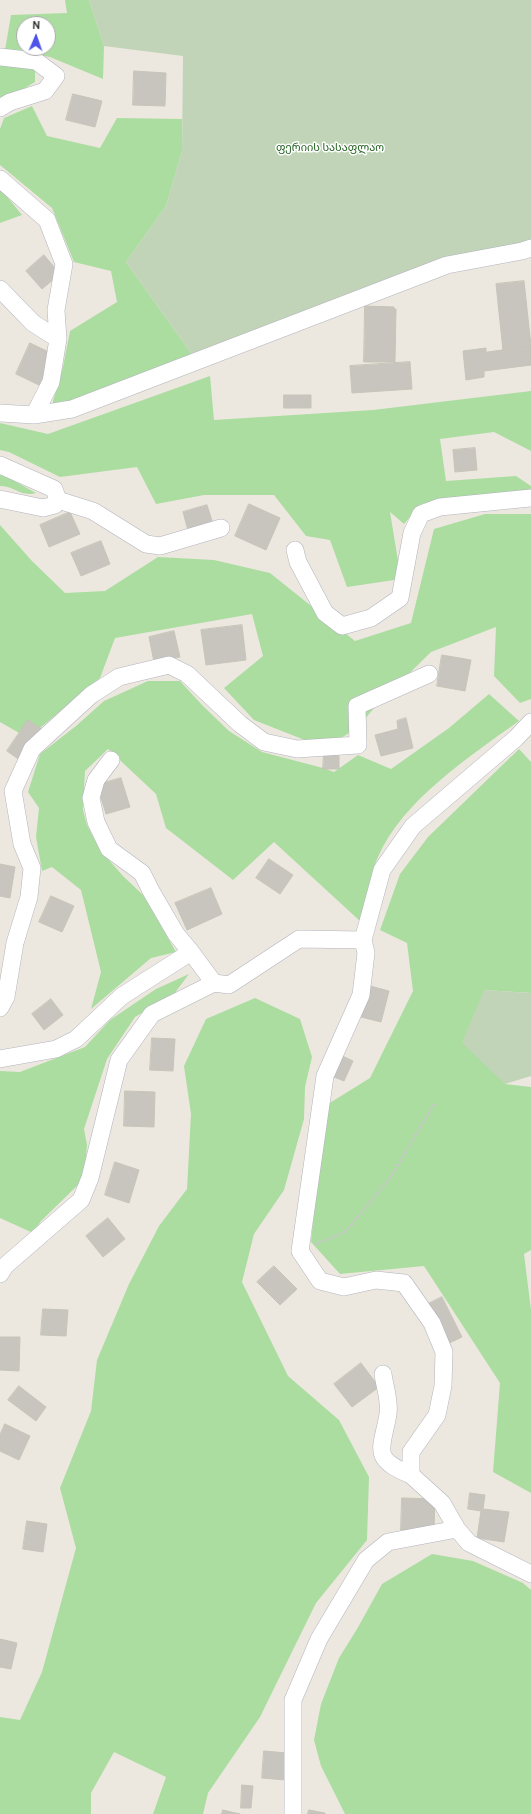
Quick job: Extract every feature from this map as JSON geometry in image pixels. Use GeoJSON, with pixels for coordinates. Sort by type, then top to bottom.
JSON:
{"type":"FeatureCollection","features":[{"type":"Feature","properties":{"kind":"street"},"geometry":{"type":"LineString","coordinates":[[0,57],[36,61],[56,76],[45,91],[10,102],[0,108]]}},
{"type":"Feature","properties":{"kind":"street"},"geometry":{"type":"LineString","coordinates":[[0,179],[47,220],[64,264],[56,310],[58,339],[51,382],[34,415]]}},
{"type":"Feature","properties":{"kind":"street"},"geometry":{"type":"LineString","coordinates":[[0,413],[34,415],[72,409],[447,265],[531,248]]}},
{"type":"Feature","properties":{"kind":"street"},"geometry":{"type":"LineString","coordinates":[[0,289],[5,292],[33,323],[58,339]]}},
{"type":"Feature","properties":{"kind":"street"},"geometry":{"type":"LineString","coordinates":[[0,465],[54,489],[58,500]]}},
{"type":"Feature","properties":{"kind":"street"},"geometry":{"type":"LineString","coordinates":[[294,550],[298,562],[325,613],[342,626],[370,618],[400,598],[412,533],[421,514],[440,507],[531,498]]}},
{"type":"Feature","properties":{"kind":"street"},"geometry":{"type":"LineString","coordinates":[[0,499],[43,508],[55,505],[58,500]]}},
{"type":"Feature","properties":{"kind":"street"},"geometry":{"type":"LineString","coordinates":[[58,500],[93,511],[146,544],[160,546],[221,528]]}},
{"type":"Feature","properties":{"kind":"street"},"geometry":{"type":"LineString","coordinates":[[0,1008],[6,997],[15,943],[29,897],[32,868],[22,844],[13,791],[32,749],[92,695],[119,677],[169,664],[188,674],[240,724],[264,742],[297,749],[358,745],[357,706],[429,674]]}},
{"type":"Feature","properties":{"kind":"street"},"geometry":{"type":"LineString","coordinates":[[411,1475],[411,1452],[437,1415],[443,1386],[444,1352],[432,1323],[404,1283],[376,1280],[344,1286],[320,1281],[300,1251],[325,1076],[361,995],[366,953],[363,940],[382,870],[413,826],[516,738],[531,722]]}},
{"type":"Feature","properties":{"kind":"street"},"geometry":{"type":"LineString","coordinates":[[111,760],[96,780],[91,798],[96,822],[109,849],[142,873],[176,934],[214,983]]}},
{"type":"Feature","properties":{"kind":"street"},"geometry":{"type":"LineString","coordinates":[[0,1274],[6,1266],[81,1200],[90,1178],[119,1060],[152,1014],[214,983],[229,985],[299,939],[363,940]]}},
{"type":"Feature","properties":{"kind":"street"},"geometry":{"type":"LineString","coordinates":[[0,1059],[56,1049],[76,1039],[122,996],[191,952]]}},
{"type":"Feature","properties":{"kind":"street"},"geometry":{"type":"LineString","coordinates":[[383,1374],[388,1401],[388,1414],[381,1445],[384,1459],[393,1468],[411,1475],[442,1503],[457,1529],[469,1543],[531,1574]]}},
{"type":"Feature","properties":{"kind":"street"},"geometry":{"type":"LineString","coordinates":[[292,1814],[293,1700],[323,1632],[366,1560],[388,1542],[457,1529]]}},
{"type":"Feature","properties":{"kind":"path"},"geometry":{"type":"LineString","coordinates":[[300,1251],[345,1232],[390,1178],[435,1103]]}},
{"type":"Feature","properties":{"kind":"green space"},"geometry":{"type":"Polygon","coordinates":[[[65,0],[89,0],[104,46],[103,79],[50,57],[44,56],[56,56],[56,16],[16,16],[16,52],[5,50],[11,15],[67,13],[65,0]]]}},
{"type":"Feature","properties":{"kind":"green space","name":"ფერიის სასაფლაო"},"geometry":{"type":"Polygon","coordinates":[[[89,0],[531,0],[531,246],[446,262],[196,360],[126,262],[166,206],[182,151],[183,56],[104,46],[89,0]]]}},
{"type":"Feature","properties":{"kind":"green space"},"geometry":{"type":"Polygon","coordinates":[[[0,62],[35,70],[35,82],[0,103],[0,62]]]}},
{"type":"Feature","properties":{"kind":"green space"},"geometry":{"type":"Polygon","coordinates":[[[32,106],[47,136],[100,148],[117,118],[182,119],[182,151],[166,206],[126,262],[196,360],[53,409],[53,401],[63,367],[70,331],[117,302],[111,271],[74,262],[52,208],[0,165],[0,129],[4,118],[32,106]]]}},
{"type":"Feature","properties":{"kind":"green space"},"geometry":{"type":"Polygon","coordinates":[[[0,188],[22,215],[0,223],[0,188]]]}},
{"type":"Feature","properties":{"kind":"green space"},"geometry":{"type":"Polygon","coordinates":[[[210,376],[214,420],[373,410],[531,391],[531,451],[494,432],[440,439],[446,481],[516,476],[531,486],[531,490],[421,504],[404,524],[390,512],[401,579],[347,587],[330,540],[306,536],[274,495],[204,495],[156,504],[137,467],[60,477],[9,452],[0,450],[0,423],[48,434],[210,376]]]}},
{"type":"Feature","properties":{"kind":"green space"},"geometry":{"type":"Polygon","coordinates":[[[0,473],[36,493],[26,494],[5,486],[0,486],[0,473]]]}},
{"type":"Feature","properties":{"kind":"green space"},"geometry":{"type":"Polygon","coordinates":[[[485,514],[531,514],[531,699],[520,703],[494,676],[496,627],[431,652],[375,707],[357,728],[325,748],[254,720],[224,688],[263,656],[252,614],[115,638],[100,678],[28,738],[0,722],[0,525],[32,561],[65,593],[105,591],[158,557],[214,560],[270,573],[355,641],[411,623],[434,529],[485,514]]]}},
{"type":"Feature","properties":{"kind":"green space"},"geometry":{"type":"Polygon","coordinates":[[[148,681],[180,681],[229,731],[262,752],[334,772],[358,755],[391,769],[449,728],[489,694],[519,721],[439,781],[403,817],[389,837],[375,864],[361,922],[274,842],[233,880],[166,828],[156,794],[108,749],[85,771],[83,810],[87,825],[100,850],[123,876],[144,896],[176,952],[151,958],[91,1009],[101,972],[81,890],[52,867],[42,871],[36,837],[39,808],[28,792],[40,754],[76,726],[104,701],[148,681]]]}},
{"type":"Feature","properties":{"kind":"green space"},"geometry":{"type":"Polygon","coordinates":[[[519,749],[531,762],[531,993],[484,990],[505,1084],[531,1087],[531,1250],[524,1254],[531,1310],[531,1493],[493,1472],[500,1383],[424,1266],[340,1274],[311,1242],[319,1162],[328,1104],[370,1078],[413,991],[407,943],[380,930],[400,874],[428,837],[519,749]]]}},
{"type":"Feature","properties":{"kind":"green space"},"geometry":{"type":"Polygon","coordinates":[[[189,974],[174,994],[135,1017],[107,1059],[84,1129],[87,1145],[84,1179],[41,1221],[33,1233],[0,1218],[0,1071],[20,1072],[85,1047],[110,1020],[156,989],[189,974]]]}},
{"type":"Feature","properties":{"kind":"green space"},"geometry":{"type":"Polygon","coordinates":[[[484,990],[531,993],[531,1076],[505,1084],[462,1043],[484,990]]]}},
{"type":"Feature","properties":{"kind":"green space"},"geometry":{"type":"Polygon","coordinates":[[[255,998],[300,1019],[312,1057],[305,1087],[304,1119],[284,1190],[254,1234],[242,1282],[288,1376],[339,1420],[369,1477],[367,1540],[316,1603],[260,1717],[208,1793],[203,1814],[153,1814],[166,1777],[114,1752],[91,1793],[91,1814],[0,1814],[0,1717],[20,1720],[42,1672],[76,1548],[60,1488],[91,1411],[97,1360],[129,1284],[159,1226],[187,1189],[191,1114],[184,1066],[206,1019],[255,998]]]}},
{"type":"Feature","properties":{"kind":"green space"},"geometry":{"type":"Polygon","coordinates":[[[432,1554],[473,1561],[523,1583],[531,1590],[531,1814],[345,1814],[321,1766],[314,1740],[321,1704],[339,1658],[382,1584],[432,1554]]]}},
{"type":"Feature","properties":{"kind":"building"},"geometry":{"type":"Polygon","coordinates":[[[134,71],[166,73],[165,106],[133,105],[134,71]]]}},
{"type":"Feature","properties":{"kind":"building"},"geometry":{"type":"Polygon","coordinates":[[[73,94],[102,101],[95,127],[66,120],[73,94]]]}},
{"type":"Feature","properties":{"kind":"building"},"geometry":{"type":"Polygon","coordinates":[[[44,255],[60,274],[42,289],[26,271],[44,255]]]}},
{"type":"Feature","properties":{"kind":"building"},"geometry":{"type":"Polygon","coordinates":[[[524,281],[531,346],[503,350],[496,284],[524,281]]]}},
{"type":"Feature","properties":{"kind":"building"},"geometry":{"type":"Polygon","coordinates":[[[365,306],[394,307],[394,309],[396,309],[395,362],[364,362],[365,306]]]}},
{"type":"Feature","properties":{"kind":"building"},"geometry":{"type":"Polygon","coordinates":[[[30,343],[53,354],[39,385],[16,374],[30,343]]]}},
{"type":"Feature","properties":{"kind":"building"},"geometry":{"type":"Polygon","coordinates":[[[531,346],[531,365],[484,371],[484,377],[466,380],[463,351],[486,348],[486,352],[531,346]]]}},
{"type":"Feature","properties":{"kind":"building"},"geometry":{"type":"Polygon","coordinates":[[[410,362],[412,389],[352,393],[350,366],[410,362]]]}},
{"type":"Feature","properties":{"kind":"building"},"geometry":{"type":"Polygon","coordinates":[[[284,395],[311,395],[311,408],[284,408],[284,395]]]}},
{"type":"Feature","properties":{"kind":"building"},"geometry":{"type":"Polygon","coordinates":[[[475,448],[477,470],[455,472],[453,450],[475,448]]]}},
{"type":"Feature","properties":{"kind":"building"},"geometry":{"type":"Polygon","coordinates":[[[249,504],[280,518],[266,550],[235,536],[249,504]]]}},
{"type":"Feature","properties":{"kind":"building"},"geometry":{"type":"Polygon","coordinates":[[[207,505],[214,527],[189,534],[183,512],[207,505]]]}},
{"type":"Feature","properties":{"kind":"building"},"geometry":{"type":"Polygon","coordinates":[[[70,512],[80,534],[49,547],[40,525],[70,512]]]}},
{"type":"Feature","properties":{"kind":"building"},"geometry":{"type":"Polygon","coordinates":[[[101,541],[110,564],[81,576],[71,553],[101,541]]]}},
{"type":"Feature","properties":{"kind":"building"},"geometry":{"type":"Polygon","coordinates":[[[242,625],[246,660],[206,665],[201,630],[242,625]]]}},
{"type":"Feature","properties":{"kind":"building"},"geometry":{"type":"Polygon","coordinates":[[[174,631],[180,657],[154,662],[149,637],[174,631]]]}},
{"type":"Feature","properties":{"kind":"building"},"geometry":{"type":"Polygon","coordinates":[[[442,655],[471,660],[465,691],[437,686],[442,655]]]}},
{"type":"Feature","properties":{"kind":"building"},"geometry":{"type":"Polygon","coordinates":[[[406,718],[413,748],[381,756],[375,735],[398,729],[397,721],[406,718]]]}},
{"type":"Feature","properties":{"kind":"building"},"geometry":{"type":"Polygon","coordinates":[[[28,720],[42,729],[21,761],[7,751],[28,720]]]}},
{"type":"Feature","properties":{"kind":"building"},"geometry":{"type":"Polygon","coordinates":[[[324,755],[339,756],[339,769],[323,769],[324,755]]]}},
{"type":"Feature","properties":{"kind":"building"},"geometry":{"type":"Polygon","coordinates":[[[121,778],[130,807],[106,814],[97,785],[121,778]]]}},
{"type":"Feature","properties":{"kind":"building"},"geometry":{"type":"Polygon","coordinates":[[[269,859],[293,875],[280,894],[256,878],[269,859]]]}},
{"type":"Feature","properties":{"kind":"building"},"geometry":{"type":"Polygon","coordinates":[[[0,864],[15,867],[10,898],[0,896],[0,864]]]}},
{"type":"Feature","properties":{"kind":"building"},"geometry":{"type":"Polygon","coordinates":[[[211,888],[222,914],[187,930],[175,903],[211,888]]]}},
{"type":"Feature","properties":{"kind":"building"},"geometry":{"type":"Polygon","coordinates":[[[51,896],[74,906],[62,932],[39,922],[51,896]]]}},
{"type":"Feature","properties":{"kind":"building"},"geometry":{"type":"Polygon","coordinates":[[[370,986],[389,991],[381,1022],[361,1017],[370,986]]]}},
{"type":"Feature","properties":{"kind":"building"},"geometry":{"type":"Polygon","coordinates":[[[51,999],[63,1015],[44,1030],[32,1014],[51,999]]]}},
{"type":"Feature","properties":{"kind":"building"},"geometry":{"type":"Polygon","coordinates":[[[152,1038],[175,1039],[173,1071],[150,1070],[152,1038]]]}},
{"type":"Feature","properties":{"kind":"building"},"geometry":{"type":"Polygon","coordinates":[[[338,1054],[353,1061],[344,1081],[329,1075],[338,1054]]]}},
{"type":"Feature","properties":{"kind":"building"},"geometry":{"type":"Polygon","coordinates":[[[125,1091],[155,1092],[154,1127],[124,1126],[125,1091]]]}},
{"type":"Feature","properties":{"kind":"building"},"geometry":{"type":"Polygon","coordinates":[[[115,1162],[139,1170],[129,1203],[105,1195],[115,1162]]]}},
{"type":"Feature","properties":{"kind":"building"},"geometry":{"type":"Polygon","coordinates":[[[108,1218],[125,1239],[103,1257],[86,1236],[108,1218]]]}},
{"type":"Feature","properties":{"kind":"building"},"geometry":{"type":"Polygon","coordinates":[[[274,1266],[297,1289],[280,1305],[257,1282],[274,1266]]]}},
{"type":"Feature","properties":{"kind":"building"},"geometry":{"type":"Polygon","coordinates":[[[442,1297],[462,1337],[443,1346],[424,1306],[442,1297]]]}},
{"type":"Feature","properties":{"kind":"building"},"geometry":{"type":"Polygon","coordinates":[[[43,1309],[68,1310],[66,1336],[41,1335],[43,1309]]]}},
{"type":"Feature","properties":{"kind":"building"},"geometry":{"type":"Polygon","coordinates":[[[0,1337],[20,1337],[19,1371],[0,1370],[0,1337]]]}},
{"type":"Feature","properties":{"kind":"building"},"geometry":{"type":"Polygon","coordinates":[[[361,1363],[379,1387],[352,1407],[334,1384],[361,1363]]]}},
{"type":"Feature","properties":{"kind":"building"},"geometry":{"type":"Polygon","coordinates":[[[19,1386],[46,1407],[36,1421],[8,1400],[19,1386]]]}},
{"type":"Feature","properties":{"kind":"building"},"geometry":{"type":"Polygon","coordinates":[[[5,1424],[30,1436],[19,1460],[0,1451],[0,1435],[5,1424]]]}},
{"type":"Feature","properties":{"kind":"building"},"geometry":{"type":"Polygon","coordinates":[[[470,1493],[485,1495],[483,1509],[509,1512],[504,1542],[477,1538],[481,1511],[468,1509],[470,1493]]]}},
{"type":"Feature","properties":{"kind":"building"},"geometry":{"type":"Polygon","coordinates":[[[402,1498],[435,1499],[434,1531],[401,1530],[402,1498]]]}},
{"type":"Feature","properties":{"kind":"building"},"geometry":{"type":"Polygon","coordinates":[[[27,1521],[47,1524],[43,1552],[23,1549],[27,1521]]]}},
{"type":"Feature","properties":{"kind":"building"},"geometry":{"type":"Polygon","coordinates":[[[0,1639],[17,1643],[11,1669],[0,1667],[0,1639]]]}},
{"type":"Feature","properties":{"kind":"building"},"geometry":{"type":"Polygon","coordinates":[[[264,1751],[287,1753],[285,1780],[262,1778],[264,1751]]]}},
{"type":"Feature","properties":{"kind":"building"},"geometry":{"type":"Polygon","coordinates":[[[242,1785],[253,1786],[251,1808],[241,1808],[242,1785]]]}},
{"type":"Feature","properties":{"kind":"building"},"geometry":{"type":"Polygon","coordinates":[[[223,1810],[240,1814],[222,1814],[223,1810]]]}},
{"type":"Feature","properties":{"kind":"building"},"geometry":{"type":"Polygon","coordinates":[[[309,1810],[325,1813],[325,1814],[308,1814],[309,1810]]]}}]}
